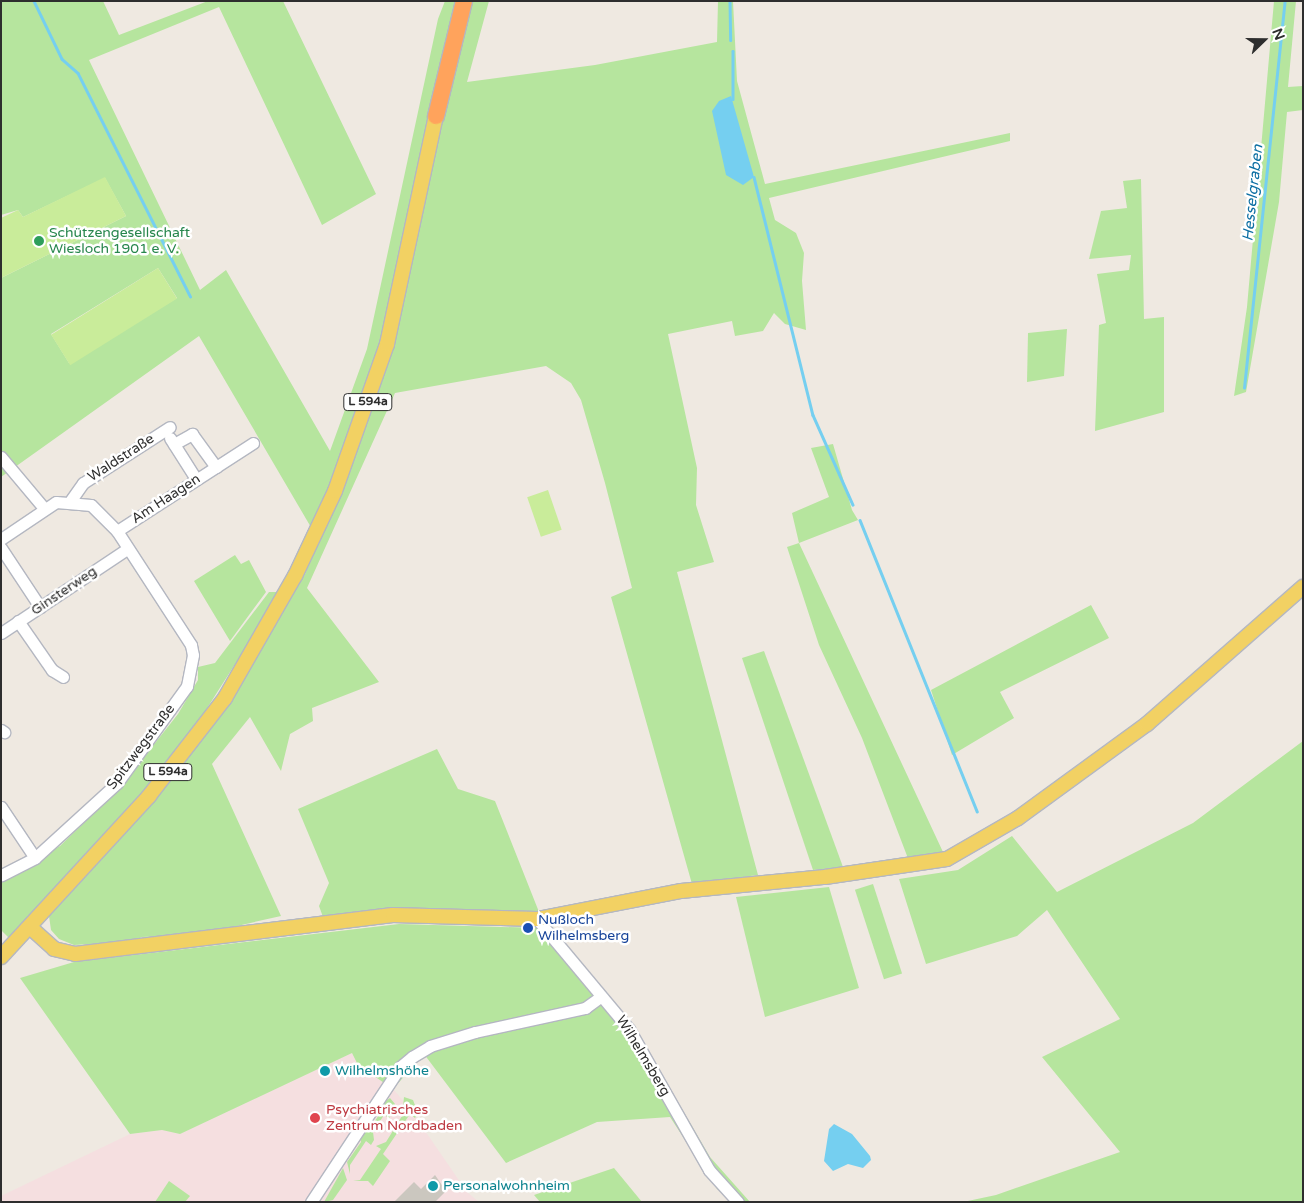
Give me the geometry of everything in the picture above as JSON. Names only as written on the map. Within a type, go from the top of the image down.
[{"type":"highway","name":"L 594a","points":[[436,116],[464,1]]},
{"type":"main road","name":"L 594a","points":[[32,928],[108,845],[225,698],[295,576],[335,491],[363,418],[387,344],[436,116]]},
{"type":"main road","points":[[1,957],[32,928],[54,949],[76,954],[392,915],[537,919],[681,892],[825,877],[947,859],[1011,823],[1147,724],[1303,587]]},
{"type":"street","name":"Waldstraße","points":[[71,500],[84,483],[167,428],[174,444]]},
{"type":"street","name":"Am Haagen","points":[[174,444],[192,434],[216,467]]},
{"type":"street","name":"Am Haagen","points":[[117,531],[253,443]]},
{"type":"street","points":[[174,444],[196,480]]},
{"type":"street","points":[[1,457],[43,508]]},
{"type":"street","points":[[1,540],[43,508],[71,500]]},
{"type":"street","name":"Spitzwegstraße","points":[[1,876],[35,858],[116,784],[187,686],[192,673],[191,644],[117,531],[101,511],[71,500]]},
{"type":"street","points":[[1,548],[40,607]]},
{"type":"street","name":"Ginsterweg","points":[[1,633],[127,549]]},
{"type":"street","points":[[18,621],[52,670],[63,677]]},
{"type":"street","points":[[1,807],[35,858]]},
{"type":"street","name":"Wilhelmsberg","points":[[537,919],[600,997],[629,1029],[709,1170],[738,1202]]},
{"type":"street","points":[[314,1197],[404,1063],[430,1046],[585,1008],[600,997]]},
{"type":"shaded area","name":"Psychiatrisches Zentrum Nordbaden","points":[[352,1053],[358,1065],[393,1089],[408,1106],[467,1192],[479,1202],[1,1202],[1,1196],[130,1134],[162,1130],[180,1134]]},
{"type":"green space","points":[[1,1],[103,1],[119,35],[208,1],[283,1],[376,194],[322,225],[219,7],[89,60],[200,290],[226,270],[330,451],[367,349],[438,19],[445,1],[457,1],[445,41],[381,339],[361,403],[312,529],[199,336],[1,477],[1,278],[126,216],[105,178],[23,217],[18,210],[1,215]],"holes":[[[158,268],[177,298],[69,363],[51,334]]]},
{"type":"green space","points":[[470,1],[489,1],[467,82],[595,65],[717,42],[718,1],[733,1],[737,81],[765,184],[1010,133],[1010,141],[769,198],[775,220],[796,233],[804,253],[802,281],[806,330],[785,324],[774,313],[763,331],[735,336],[732,321],[668,334],[697,468],[696,505],[714,562],[677,572],[758,875],[692,884],[611,597],[632,588],[605,483],[581,400],[571,383],[546,366],[395,393],[307,588],[379,682],[312,708],[313,721],[290,734],[281,771],[250,717],[212,764],[281,916],[197,935],[141,937],[138,941],[74,945],[59,939],[51,930],[49,916],[121,838],[238,686],[305,574],[339,496],[401,306]]},
{"type":"green space","points":[[1274,1],[1296,1],[1288,87],[1303,86],[1303,110],[1287,112],[1279,202],[1246,392],[1234,396],[1247,307]]},
{"type":"green space","name":"Schützengesellschaft Wiesloch 1901 e. V.","points":[[105,177],[126,216],[1,278],[1,218],[18,210],[23,217]]},
{"type":"green space","points":[[1141,179],[1144,319],[1164,317],[1164,412],[1095,431],[1099,325],[1106,323],[1097,274],[1129,270],[1131,255],[1089,259],[1101,211],[1127,208],[1123,181]]},
{"type":"green space","points":[[158,268],[177,299],[70,365],[51,335]]},
{"type":"green space","points":[[1067,329],[1064,376],[1027,382],[1028,333]]},
{"type":"green space","points":[[833,444],[852,510],[858,520],[799,543],[792,513],[829,497],[811,448]]},
{"type":"green space","points":[[548,490],[562,530],[541,537],[527,497]]},
{"type":"green space","points":[[799,543],[943,852],[909,861],[862,738],[819,645],[787,547]]},
{"type":"green space","points":[[235,555],[241,564],[249,560],[266,592],[230,641],[194,581]]},
{"type":"green space","points":[[269,592],[281,592],[188,738],[151,787],[11,940],[1,930],[1,879],[60,846],[118,790],[178,714],[198,680],[198,667],[215,663]]},
{"type":"green space","points":[[1091,605],[1109,638],[1000,692],[1014,718],[952,755],[931,690]]},
{"type":"green space","points":[[764,651],[843,867],[813,870],[742,658]]},
{"type":"green space","points":[[1303,741],[1303,1202],[963,1202],[996,1195],[1120,1152],[1042,1057],[1120,1019],[1047,910],[1017,936],[926,964],[899,879],[958,870],[1012,836],[1057,892],[1193,823]]},
{"type":"green space","points":[[437,749],[458,789],[495,801],[539,912],[429,909],[323,917],[319,906],[329,883],[298,809]]},
{"type":"green space","points":[[873,884],[902,973],[884,979],[855,890]]},
{"type":"green space","points":[[829,887],[859,988],[765,1017],[736,897]]},
{"type":"green space","points":[[399,924],[539,928],[550,944],[555,936],[631,1022],[710,1157],[750,1202],[735,1202],[717,1189],[670,1117],[597,1122],[506,1163],[424,1054],[393,1089],[358,1065],[352,1053],[180,1134],[162,1130],[130,1134],[20,978],[74,962]]},
{"type":"green space","points":[[404,1097],[413,1100],[418,1113],[415,1118],[410,1114],[383,1154],[390,1161],[373,1186],[368,1181],[353,1181],[360,1180],[381,1149],[376,1146],[386,1142],[402,1116]]},
{"type":"green space","points":[[390,1098],[395,1104],[394,1111],[389,1118],[384,1115],[373,1132],[374,1140],[371,1145],[366,1141],[350,1165],[350,1174],[347,1162],[361,1142],[359,1135],[363,1130],[367,1132],[379,1115],[376,1108]]},
{"type":"green space","points":[[343,1168],[347,1180],[333,1200],[324,1202]]},
{"type":"green space","points":[[614,1168],[642,1202],[540,1202],[534,1195]]},
{"type":"green space","points":[[169,1181],[190,1196],[185,1202],[155,1202]]},
{"type":"water","points":[[731,96],[754,177],[743,185],[726,175],[712,111],[719,101]]},
{"type":"water","points":[[834,1124],[852,1134],[870,1156],[871,1160],[863,1168],[848,1164],[833,1171],[824,1161],[829,1129]]},
{"type":"building","name":"Personalwohnheim","points":[[435,1175],[446,1191],[435,1202],[394,1202],[414,1182],[421,1189]]},
{"type":"waterway","points":[[34,1],[62,59],[78,73],[190,296]]},
{"type":"waterway","points":[[730,1],[731,40]]},
{"type":"waterway","name":"Hesselgraben","points":[[1244,388],[1285,1]]},
{"type":"waterway","points":[[733,51],[733,99]]},
{"type":"waterway","points":[[754,177],[813,415],[853,505]]},
{"type":"waterway","points":[[860,520],[977,811]]},
{"type":"place","name":"Schützengesellschaft Wiesloch 1901 e. V.","points":[[39,241]]},
{"type":"place","name":"Nußloch Wilhelmsberg","points":[[528,928]]},
{"type":"place","name":"Wilhelmshöhe","points":[[325,1071]]},
{"type":"place","name":"Psychiatrisches Zentrum Nordbaden","points":[[315,1118]]},
{"type":"place","name":"Personalwohnheim","points":[[433,1186]]}]
